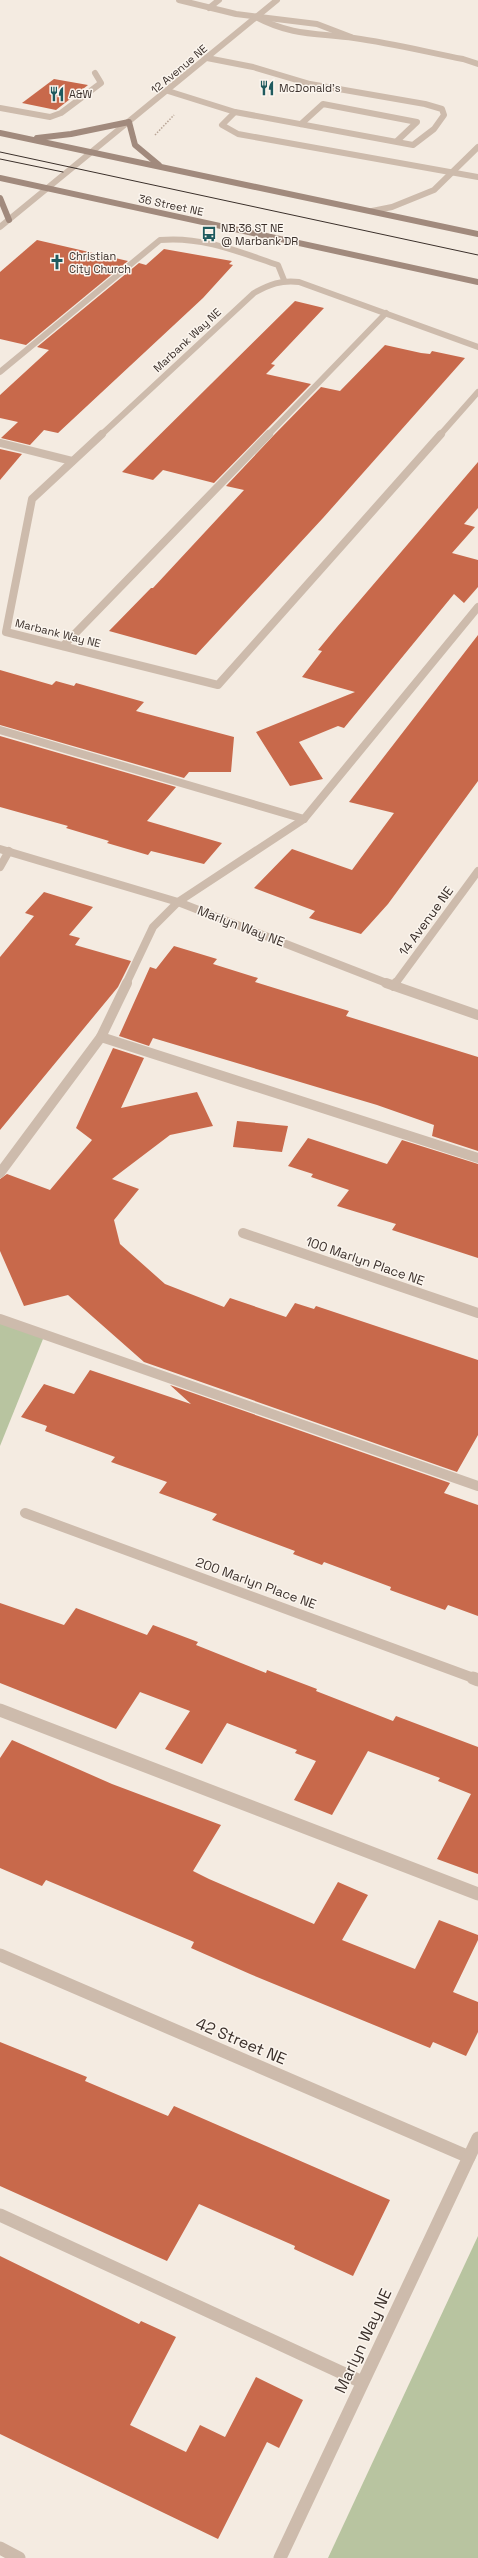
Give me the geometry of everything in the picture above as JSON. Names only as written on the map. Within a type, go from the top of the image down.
[{"type":"main road","points":[[27,139],[71,134],[128,122],[135,145],[160,167]]},
{"type":"main road","points":[[0,133],[478,234]]},
{"type":"main road","name":"36 Street NE","points":[[0,178],[478,282]]},
{"type":"main road","points":[[0,198],[6,208],[8,220]]},
{"type":"street","points":[[179,0],[209,8],[256,17],[288,19],[338,29],[353,38]]},
{"type":"street","points":[[209,8],[219,0]]},
{"type":"street","name":"12 Avenue NE","points":[[0,227],[168,91],[277,0]]},
{"type":"street","points":[[256,17],[277,28],[328,37],[353,38],[478,64]]},
{"type":"street","points":[[168,91],[235,112],[413,145],[434,129],[444,115],[442,109],[425,104],[310,84],[253,67],[207,58]]},
{"type":"street","points":[[0,108],[50,117],[61,113],[101,83],[96,73]]},
{"type":"street","points":[[301,124],[323,104],[417,122],[397,142]]},
{"type":"street","points":[[235,112],[222,125],[238,134],[478,177]]},
{"type":"street","points":[[372,211],[416,199],[434,190],[478,147]]},
{"type":"street","points":[[0,372],[160,240],[176,237],[231,249],[278,265],[284,280],[317,287],[478,347]]},
{"type":"street","name":"Marbank Way NE","points":[[284,280],[269,284],[254,293],[32,499],[6,632],[218,686],[478,392]]},
{"type":"street","points":[[63,646],[386,313]]},
{"type":"street","points":[[0,443],[72,461]]},
{"type":"street","points":[[0,1173],[101,1037],[153,927],[178,902],[304,819],[478,607]]},
{"type":"street","points":[[0,730],[304,819]]},
{"type":"street","points":[[0,867],[4,850]]},
{"type":"street","name":"Marlyn Way NE","points":[[4,850],[178,902],[394,986],[478,1015]]},
{"type":"street","name":"14 Avenue NE","points":[[394,986],[478,871]]},
{"type":"street","points":[[101,1037],[478,1158]]},
{"type":"street","name":"100 Marlyn Place NE","points":[[243,1233],[478,1313]]},
{"type":"street","points":[[0,1319],[478,1486]]},
{"type":"street","name":"200 Marlyn Place NE","points":[[25,1513],[478,1680]]},
{"type":"street","points":[[0,1710],[478,1894]]},
{"type":"street","name":"42 Street NE","points":[[0,1955],[469,2158]]},
{"type":"street","name":"Marlyn Way NE","points":[[280,2558],[478,2138]]},
{"type":"street","points":[[0,2215],[362,2382]]},
{"type":"street","points":[[0,2548],[19,2558]]},
{"type":"green space","points":[[0,1319],[45,1334],[0,1446]]},
{"type":"green space","points":[[478,2236],[478,2558],[328,2558]]},
{"type":"building","points":[[54,79],[88,85],[56,110],[22,103]]},
{"type":"building","points":[[37,240],[128,261],[26,345],[0,339],[0,272]]},
{"type":"building","points":[[164,249],[232,261],[229,264],[233,265],[203,298],[58,433],[44,430],[30,445],[1,438],[18,422],[0,418],[0,395],[49,350],[37,347],[139,263],[146,265]]},
{"type":"building","points":[[295,301],[324,308],[271,364],[275,365],[266,374],[311,384],[214,483],[163,470],[153,480],[122,472]]},
{"type":"building","points":[[385,345],[421,353],[430,354],[432,351],[465,358],[323,518],[196,655],[109,631],[151,588],[153,588],[244,490],[226,486],[274,435],[321,387],[340,391]]},
{"type":"building","points":[[0,449],[22,454],[0,480]]},
{"type":"building","points":[[478,462],[478,508],[464,524],[475,527],[452,553],[478,560],[478,587],[464,603],[454,594],[344,728],[338,726],[299,742],[323,779],[290,786],[256,732],[355,692],[302,677],[322,651],[318,650]]},
{"type":"building","points":[[478,635],[478,781],[388,904],[361,934],[309,918],[315,911],[254,888],[292,849],[352,870],[394,813],[349,802]]},
{"type":"building","points":[[0,670],[52,685],[56,681],[74,686],[76,683],[144,702],[136,711],[234,737],[231,772],[189,772],[184,778],[0,725]]},
{"type":"building","points":[[0,736],[176,787],[147,821],[222,843],[204,864],[151,851],[148,855],[107,843],[109,841],[66,828],[68,826],[0,807]]},
{"type":"building","points":[[44,892],[93,907],[69,935],[80,938],[75,945],[131,961],[118,987],[0,1130],[0,957],[34,916],[25,913]]},
{"type":"building","points":[[174,946],[217,959],[213,964],[258,978],[255,982],[349,1011],[346,1016],[478,1057],[478,1151],[432,1136],[434,1125],[377,1105],[153,1038],[149,1046],[119,1036],[150,967],[156,969]]},
{"type":"building","points":[[113,1048],[144,1058],[121,1108],[197,1092],[213,1126],[170,1135],[112,1179],[139,1189],[114,1220],[120,1244],[165,1284],[224,1307],[230,1298],[286,1317],[295,1303],[314,1309],[316,1306],[478,1360],[478,1435],[457,1472],[144,1362],[68,1295],[24,1306],[0,1251],[0,1179],[7,1174],[50,1190],[92,1140],[76,1128]]},
{"type":"building","points":[[237,1121],[288,1126],[282,1152],[233,1147]]},
{"type":"building","points":[[308,1138],[387,1164],[402,1140],[478,1164],[478,1258],[392,1230],[396,1224],[337,1206],[349,1190],[311,1177],[313,1174],[288,1166]]},
{"type":"building","points":[[90,1370],[191,1404],[170,1385],[450,1483],[444,1493],[478,1505],[478,1616],[448,1605],[445,1610],[390,1590],[391,1587],[324,1562],[322,1565],[293,1554],[295,1551],[212,1520],[217,1514],[159,1493],[167,1482],[111,1462],[115,1457],[45,1431],[47,1426],[21,1417],[44,1384],[74,1394]]},
{"type":"building","points":[[0,1603],[64,1625],[76,1608],[147,1635],[153,1625],[198,1642],[196,1645],[266,1673],[267,1670],[393,1721],[396,1716],[478,1747],[478,1874],[437,1859],[471,1794],[438,1781],[440,1778],[368,1751],[332,1815],[294,1800],[316,1761],[295,1753],[297,1750],[227,1723],[202,1764],[165,1749],[190,1711],[140,1692],[116,1729],[0,1683]]},
{"type":"building","points":[[12,1740],[112,1784],[221,1825],[193,1871],[209,1879],[314,1924],[338,1882],[368,1895],[342,1940],[415,1969],[439,1920],[478,1935],[478,1940],[453,1992],[478,2002],[478,2032],[466,2056],[433,2042],[430,2048],[250,1974],[191,1948],[194,1942],[46,1880],[42,1886],[0,1868],[0,1758]]},
{"type":"building","points":[[0,2042],[87,2077],[85,2081],[168,2116],[174,2106],[390,2200],[353,2276],[294,2249],[295,2246],[199,2204],[167,2261],[0,2186]]},
{"type":"building","points":[[0,2256],[139,2324],[141,2321],[176,2337],[130,2425],[186,2452],[200,2425],[225,2437],[256,2377],[303,2400],[279,2448],[267,2442],[218,2539],[0,2434]]},
{"type":"tram line","points":[[0,152],[478,255]]},
{"type":"tram line","points":[[0,159],[63,172]]},
{"type":"place","name":"McDonald's","points":[[267,88]]},
{"type":"place","name":"A&W","points":[[57,94]]},
{"type":"place","name":"NB 36 ST NE @ Marbank DR","points":[[209,234]]},
{"type":"place","name":"Christian City Church","points":[[57,262]]}]
